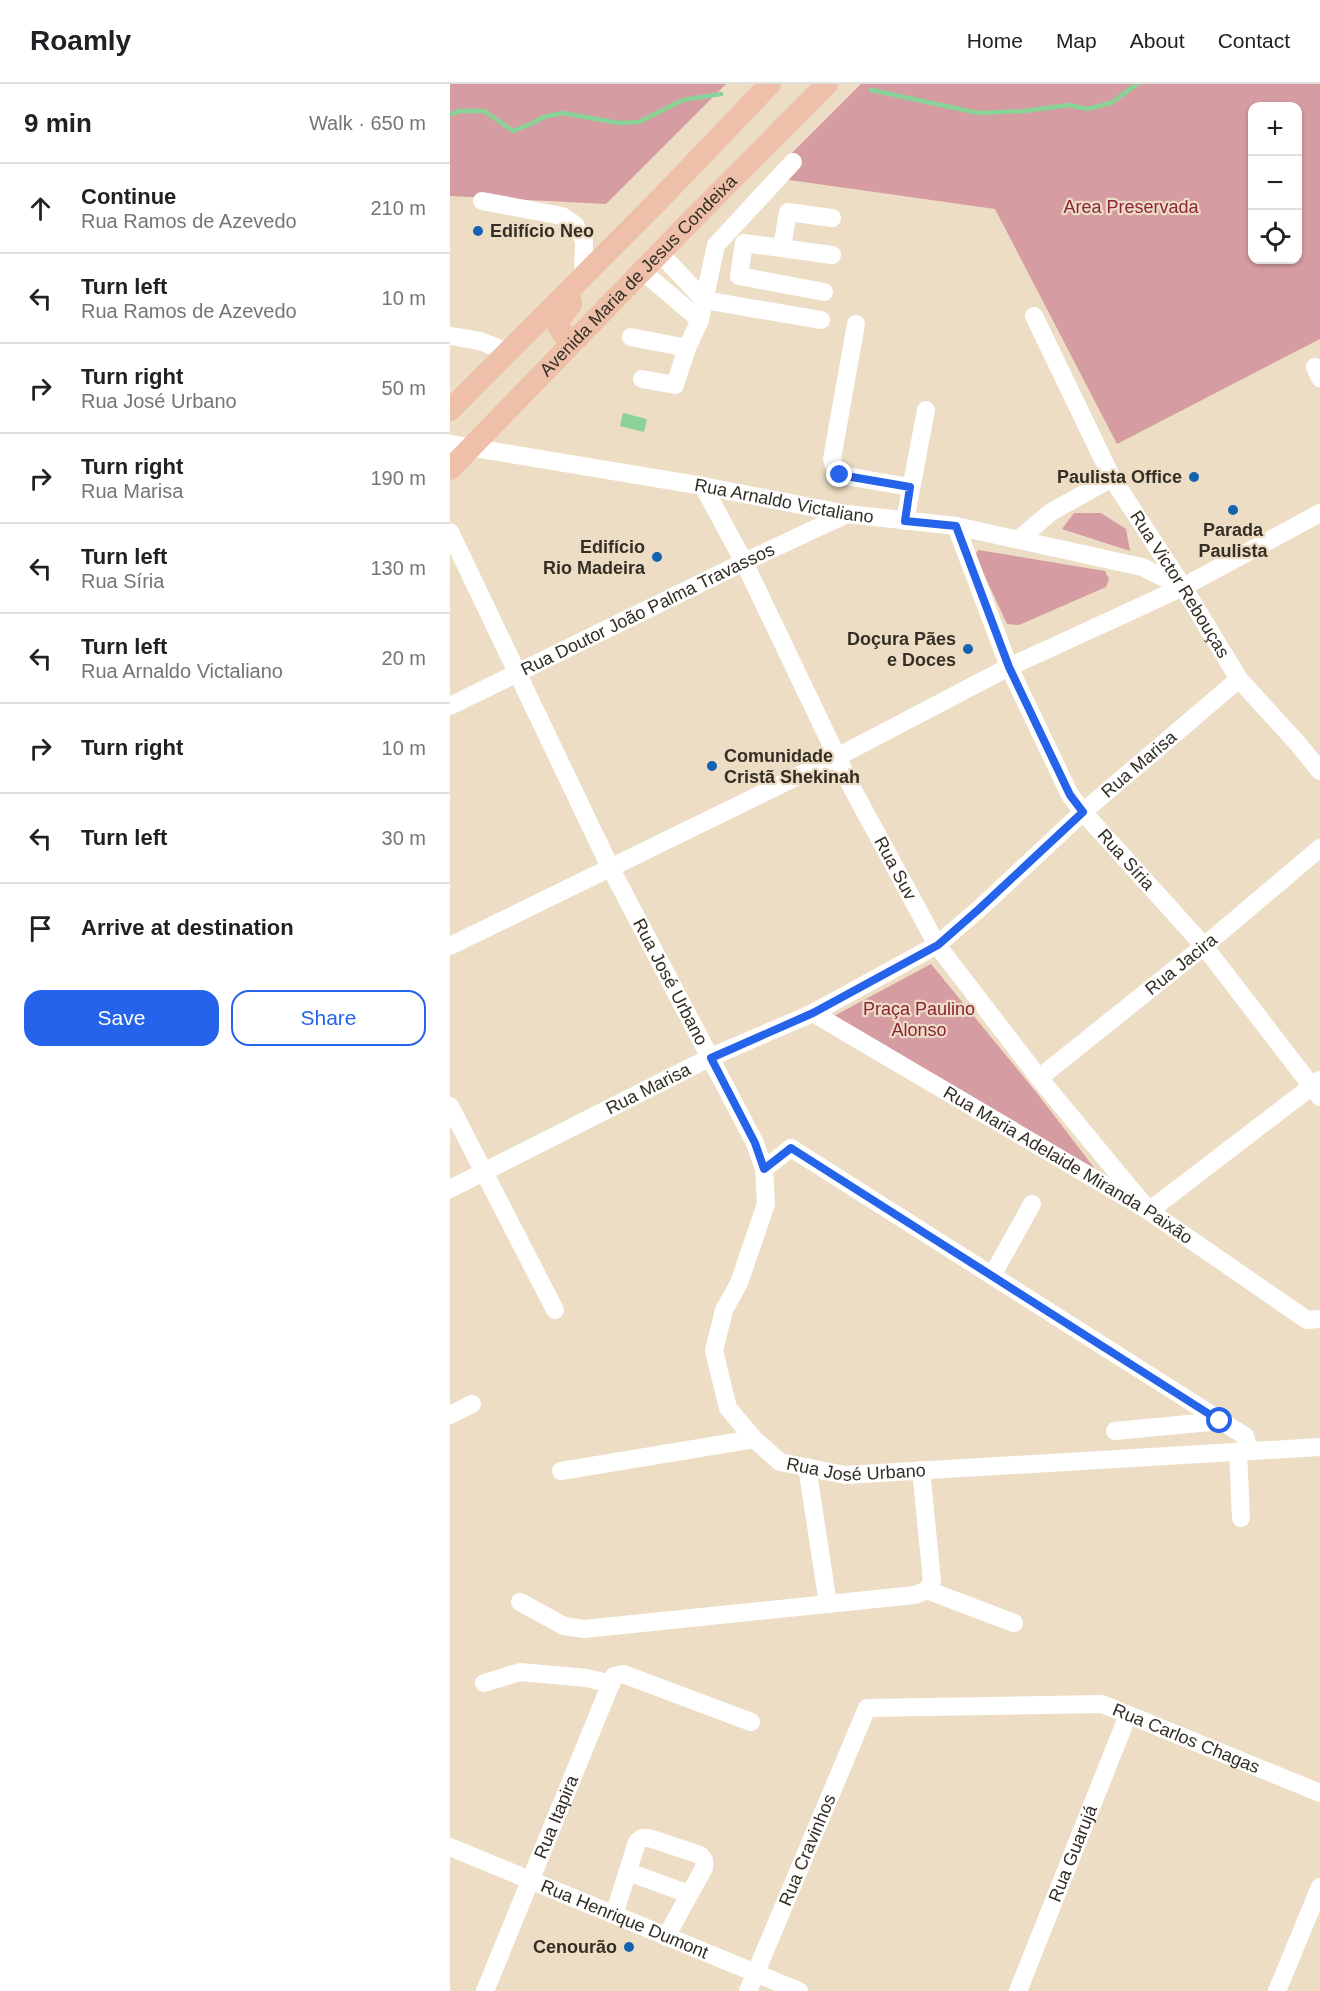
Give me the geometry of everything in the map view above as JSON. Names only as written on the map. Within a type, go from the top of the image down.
[{"type":"main road","name":"Avenida Maria de Jesus Condeixa","points":[[450,469],[827,84]]},
{"type":"main road","name":"Avenida Maria de Jesus Condeixa","points":[[450,410],[659,200],[761,87]]},
{"type":"main road","points":[[659,200],[665,213],[684,228]]},
{"type":"main road","points":[[576,284],[571,304],[559,320],[558,327],[566,338],[578,338]]},
{"type":"street","points":[[642,379],[675,385],[687,348],[700,320],[716,245],[793,162]]},
{"type":"street","points":[[482,201],[562,216],[575,225],[584,240],[576,284]]},
{"type":"street","points":[[782,247],[788,212],[832,218]]},
{"type":"street","points":[[733,305],[744,243],[832,255]]},
{"type":"street","points":[[660,253],[704,300],[821,320]]},
{"type":"street","points":[[642,272],[700,320]]},
{"type":"street","points":[[739,276],[824,292]]},
{"type":"street","name":"Rua Victor Rebouças","points":[[1034,316],[1112,478],[1184,587],[1239,680],[1320,771]]},
{"type":"street","points":[[856,324],[832,459],[833,467],[840,475],[910,487]]},
{"type":"street","points":[[450,336],[480,342],[508,352]]},
{"type":"street","points":[[631,337],[687,348]]},
{"type":"street","points":[[905,521],[926,410]]},
{"type":"street","name":"Rua Arnaldo Victaliano","points":[[450,444],[703,486],[847,514],[956,526],[1142,567],[1184,587]]},
{"type":"street","points":[[1020,539],[1051,512],[1112,478]]},
{"type":"street","name":"Rua Suv","points":[[703,486],[744,562],[837,757],[938,945],[1039,1078],[1149,1211]]},
{"type":"street","points":[[450,946],[837,757],[1009,667],[1184,587],[1320,513]]},
{"type":"street","name":"Rua Doutor João Palma Travassos","points":[[450,706],[847,514]]},
{"type":"street","name":"Rua Síria","points":[[956,526],[1009,667],[1070,795],[1204,946],[1317,1088]]},
{"type":"street","name":"Rua José Urbano","points":[[450,532],[610,867],[755,1143],[764,1169],[766,1204],[739,1282],[724,1310],[714,1351],[728,1408],[754,1439],[780,1462],[845,1475],[1320,1447]]},
{"type":"street","name":"Rua Marisa","points":[[450,1189],[711,1058],[813,1013],[938,945],[1083,812],[1239,680]]},
{"type":"street","name":"Rua Jacira","points":[[1039,1078],[1204,946],[1320,848]]},
{"type":"street","name":"Rua Maria Adelaide Miranda Paixão","points":[[813,1013],[1149,1211],[1316,1316]]},
{"type":"street","points":[[1149,1211],[1317,1088]]},
{"type":"street","points":[[450,1106],[555,1310]]},
{"type":"street","points":[[764,1169],[791,1148],[1245,1437],[1241,1518]]},
{"type":"street","points":[[992,1276],[1032,1204]]},
{"type":"street","points":[[450,1415],[472,1404]]},
{"type":"street","points":[[1115,1431],[1220,1421]]},
{"type":"street","points":[[561,1471],[754,1439]]},
{"type":"street","points":[[807,1467],[828,1604]]},
{"type":"street","points":[[520,1602],[564,1626],[584,1629],[915,1595],[927,1590],[932,1581],[921,1470]]},
{"type":"street","points":[[927,1590],[1014,1623]]},
{"type":"street","points":[[484,1683],[520,1672],[612,1680],[623,1674],[752,1722]]},
{"type":"street","name":"Rua Itapira","points":[[485,1991],[612,1680]]},
{"type":"street","name":"Rua Carlos Chagas","points":[[867,1708],[1102,1704],[1320,1793]]},
{"type":"street","name":"Rua Cravinhos","points":[[748,1991],[867,1708]]},
{"type":"street","name":"Rua Guarujá","points":[[1018,1991],[1128,1714]]},
{"type":"street","points":[[614,1916],[637,1842],[642,1838],[649,1838],[700,1855],[704,1860],[704,1868],[666,1937]]},
{"type":"street","name":"Rua Henrique Dumont","points":[[450,1847],[799,1991]]},
{"type":"street","points":[[628,1872],[689,1894]]},
{"type":"street","points":[[1277,1991],[1320,1887]]},
{"type":"green space","points":[[450,84],[726,84],[606,204],[450,196]]},
{"type":"green space","name":"Area Preservada","points":[[861,84],[1320,84],[1320,339],[1117,444],[995,209],[768,177]]},
{"type":"green space","points":[[1074,513],[1101,513],[1126,529],[1130,551],[1062,529]]},
{"type":"green space","points":[[978,550],[1105,571],[1109,579],[1106,587],[1019,625],[1007,624],[975,555]]},
{"type":"green space","name":"Praça Paulino Alonso","points":[[931,964],[1036,1092],[1102,1178],[832,1017]]},
{"type":"shaded area","points":[[623,413],[647,419],[644,432],[620,426]]},
{"type":"waterway","points":[[871,90],[978,113],[1025,111],[1069,105],[1087,109],[1111,103],[1137,84]]},
{"type":"waterway","points":[[450,114],[460,111],[484,111],[513,131],[544,117],[562,113],[619,123],[639,122],[683,100],[721,94]]},
{"type":"place","name":"Edifício Neo","points":[[478,231]]},
{"type":"place","name":"Paulista Office","points":[[1194,477]]},
{"type":"place","name":"Parada Paulista","points":[[1233,510]]},
{"type":"place","name":"Edifício Rio Madeira","points":[[657,557]]},
{"type":"place","name":"Doçura Pães e Doces","points":[[968,649]]},
{"type":"place","name":"Comunidade Cristã Shekinah","points":[[712,766]]},
{"type":"place","name":"Cenourão","points":[[629,1947]]},
{"type":"route","points":[[840,475],[910,487],[905,521],[956,526],[1009,667],[1070,795],[1083,812],[938,945],[813,1013],[711,1058],[755,1143],[764,1169],[791,1148],[1220,1421]]}]
